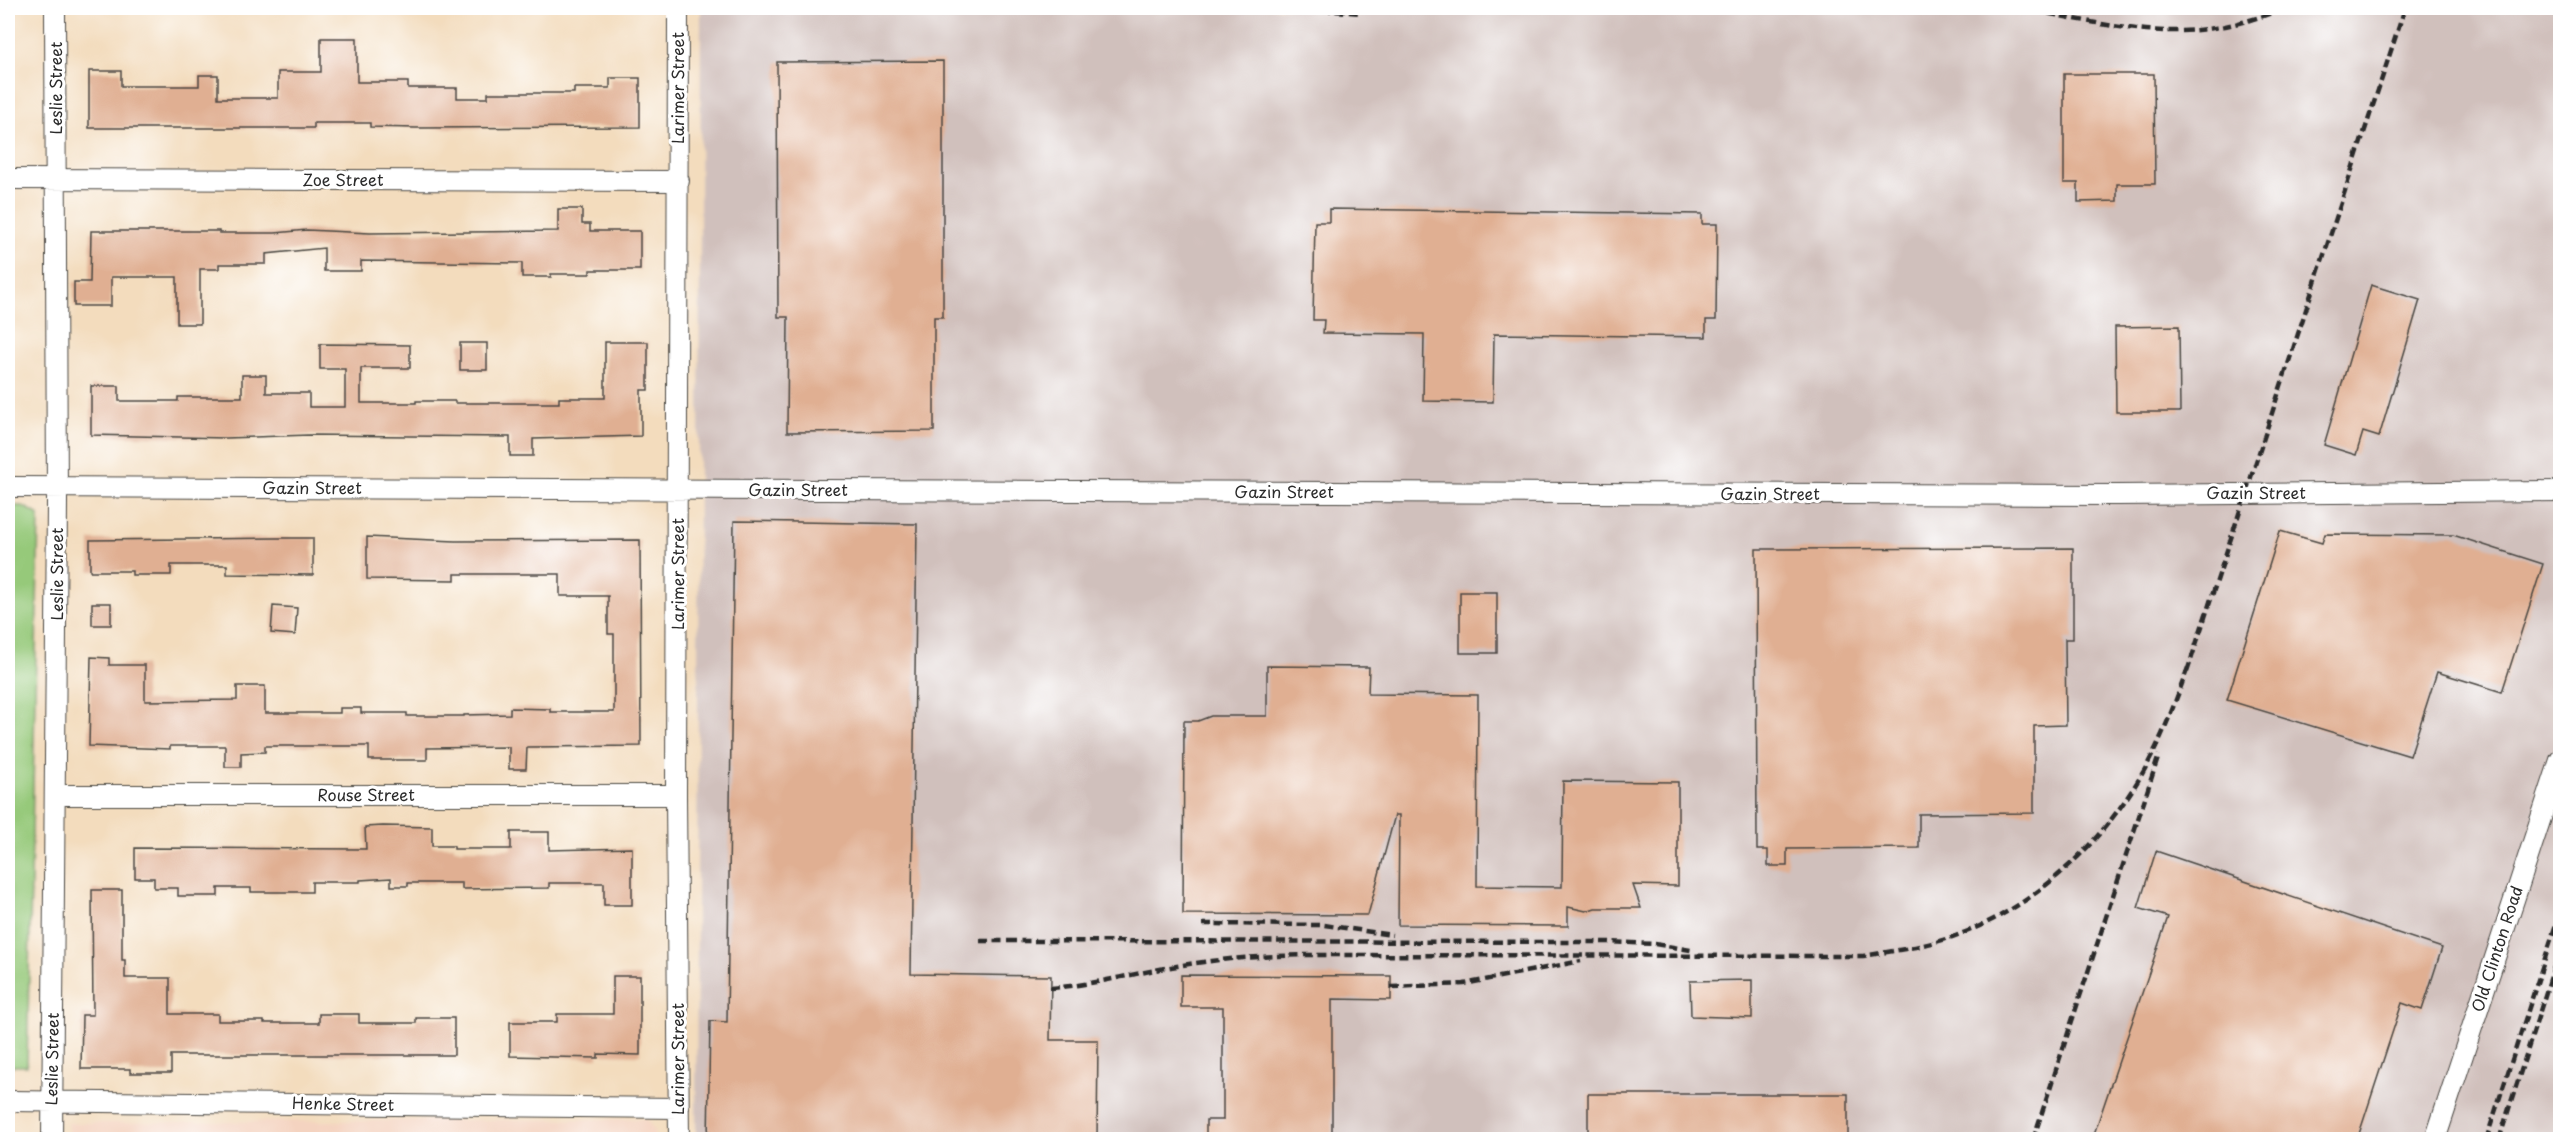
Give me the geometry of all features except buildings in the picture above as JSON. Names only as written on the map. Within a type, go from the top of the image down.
[{"type":"street","name":"Leslie Street","points":[[52,1140],[56,795],[56,8]]},
{"type":"street","name":"Larimer Street","points":[[678,8],[676,795],[679,1140]]},
{"type":"street","name":"Zoe Street","points":[[8,179],[679,182]]},
{"type":"street","name":"Gazin Street","points":[[8,487],[2106,495],[2560,491]]},
{"type":"street","name":"Old Clinton Road","points":[[2435,1140],[2560,760]]},
{"type":"street","name":"Rouse Street","points":[[56,795],[676,795]]},
{"type":"street","name":"Henke Street","points":[[8,1101],[679,1108]]},
{"type":"shaded area","points":[[701,8],[2560,8],[2560,1139],[696,1140]]},
{"type":"shaded area","points":[[646,1119],[655,1131],[655,1139],[69,1139],[68,1123]]},
{"type":"green space","points":[[8,506],[23,506],[39,515],[27,1066],[8,1066]]},
{"type":"railway","points":[[1295,8],[1361,13]]},
{"type":"railway","points":[[2022,8],[2091,22],[2154,31],[2216,28],[2285,8]]},
{"type":"railway","points":[[2187,672],[2405,8]]},
{"type":"railway","points":[[1050,988],[1198,963],[1261,957],[1308,955],[1863,956],[1952,937],[2010,910],[2036,893],[2085,850],[2106,826],[2125,801],[2149,761],[2189,665]]},
{"type":"railway","points":[[2033,1140],[2159,755]]},
{"type":"railway","points":[[2486,1140],[2560,912]]},
{"type":"railway","points":[[1203,924],[1324,925],[1392,935]]},
{"type":"railway","points":[[980,941],[1608,942],[1655,944],[1691,950]]},
{"type":"railway","points":[[2499,1140],[2560,948]]},
{"type":"railway","points":[[1391,987],[1464,984],[1581,961]]}]
